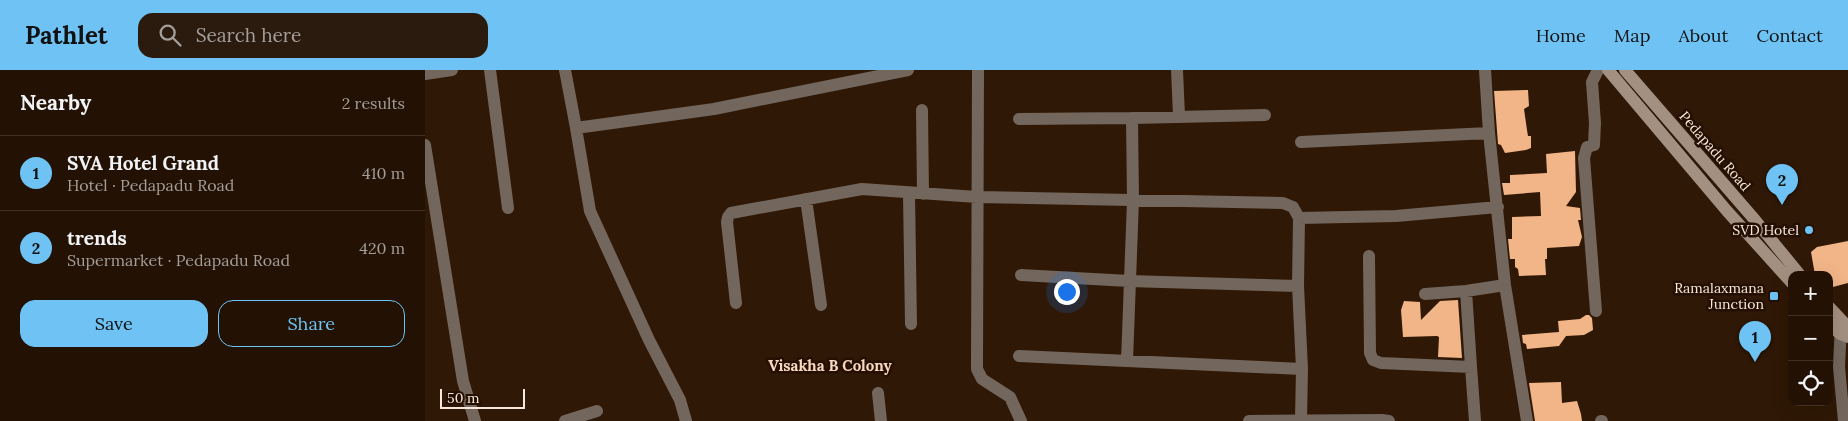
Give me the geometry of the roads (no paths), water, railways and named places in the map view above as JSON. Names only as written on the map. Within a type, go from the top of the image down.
[{"type":"main road","name":"Pedapadu Road","points":[[1608,70],[1727,211],[1788,279]]},
{"type":"main road","name":"Pedapadu Road","points":[[1625,70],[1797,271]]},
{"type":"main road","points":[[1833,314],[1841,329]]},
{"type":"street","points":[[425,74],[452,70]]},
{"type":"street","points":[[490,70],[508,208]]},
{"type":"street","points":[[565,70],[590,211],[649,340],[680,400],[686,421]]},
{"type":"street","points":[[576,128],[714,108],[908,70]]},
{"type":"street","points":[[978,70],[977,369],[982,379],[1010,398],[1021,421]]},
{"type":"street","points":[[1177,70],[1179,116]]},
{"type":"street","points":[[1485,70],[1489,133],[1505,285],[1527,421]]},
{"type":"street","points":[[1597,312],[1584,158],[1587,147],[1594,144],[1595,123],[1592,82],[1598,70]]},
{"type":"street","points":[[922,110],[923,194]]},
{"type":"street","points":[[1019,118],[1265,115]]},
{"type":"street","points":[[1127,361],[1133,200],[1133,118]]},
{"type":"street","points":[[1301,142],[1489,133]]},
{"type":"street","points":[[425,145],[463,381],[475,421]]},
{"type":"street","points":[[736,303],[727,222],[728,217],[736,211],[863,189],[909,194],[977,197],[1283,203],[1293,207],[1299,218],[1298,286],[1302,369],[1301,420]]},
{"type":"street","points":[[909,194],[911,324]]},
{"type":"street","points":[[806,199],[821,305]]},
{"type":"street","points":[[1299,218],[1396,216],[1498,207]]},
{"type":"street","points":[[1369,256],[1369,353],[1373,360],[1381,363],[1471,367]]},
{"type":"street","points":[[1021,275],[1129,281],[1298,286]]},
{"type":"street","points":[[1425,294],[1466,291],[1505,285]]},
{"type":"street","points":[[1466,291],[1475,421]]},
{"type":"street","points":[[1841,329],[1839,367],[1844,421]]},
{"type":"street","points":[[1019,356],[1302,369]]},
{"type":"street","points":[[878,393],[881,421]]},
{"type":"street","points":[[565,421],[597,411]]},
{"type":"street","points":[[1249,421],[1389,421]]},
{"type":"place","name":"trends","points":[[1782,205]]},
{"type":"place","name":"SVD Hotel","points":[[1809,230]]},
{"type":"place","name":"Ramalaxmana Junction","points":[[1774,296]]},
{"type":"place","name":"SVA Hotel Grand","points":[[1755,362]]},
{"type":"district","name":"Visakha B Colony","points":[[830,366]]}]
